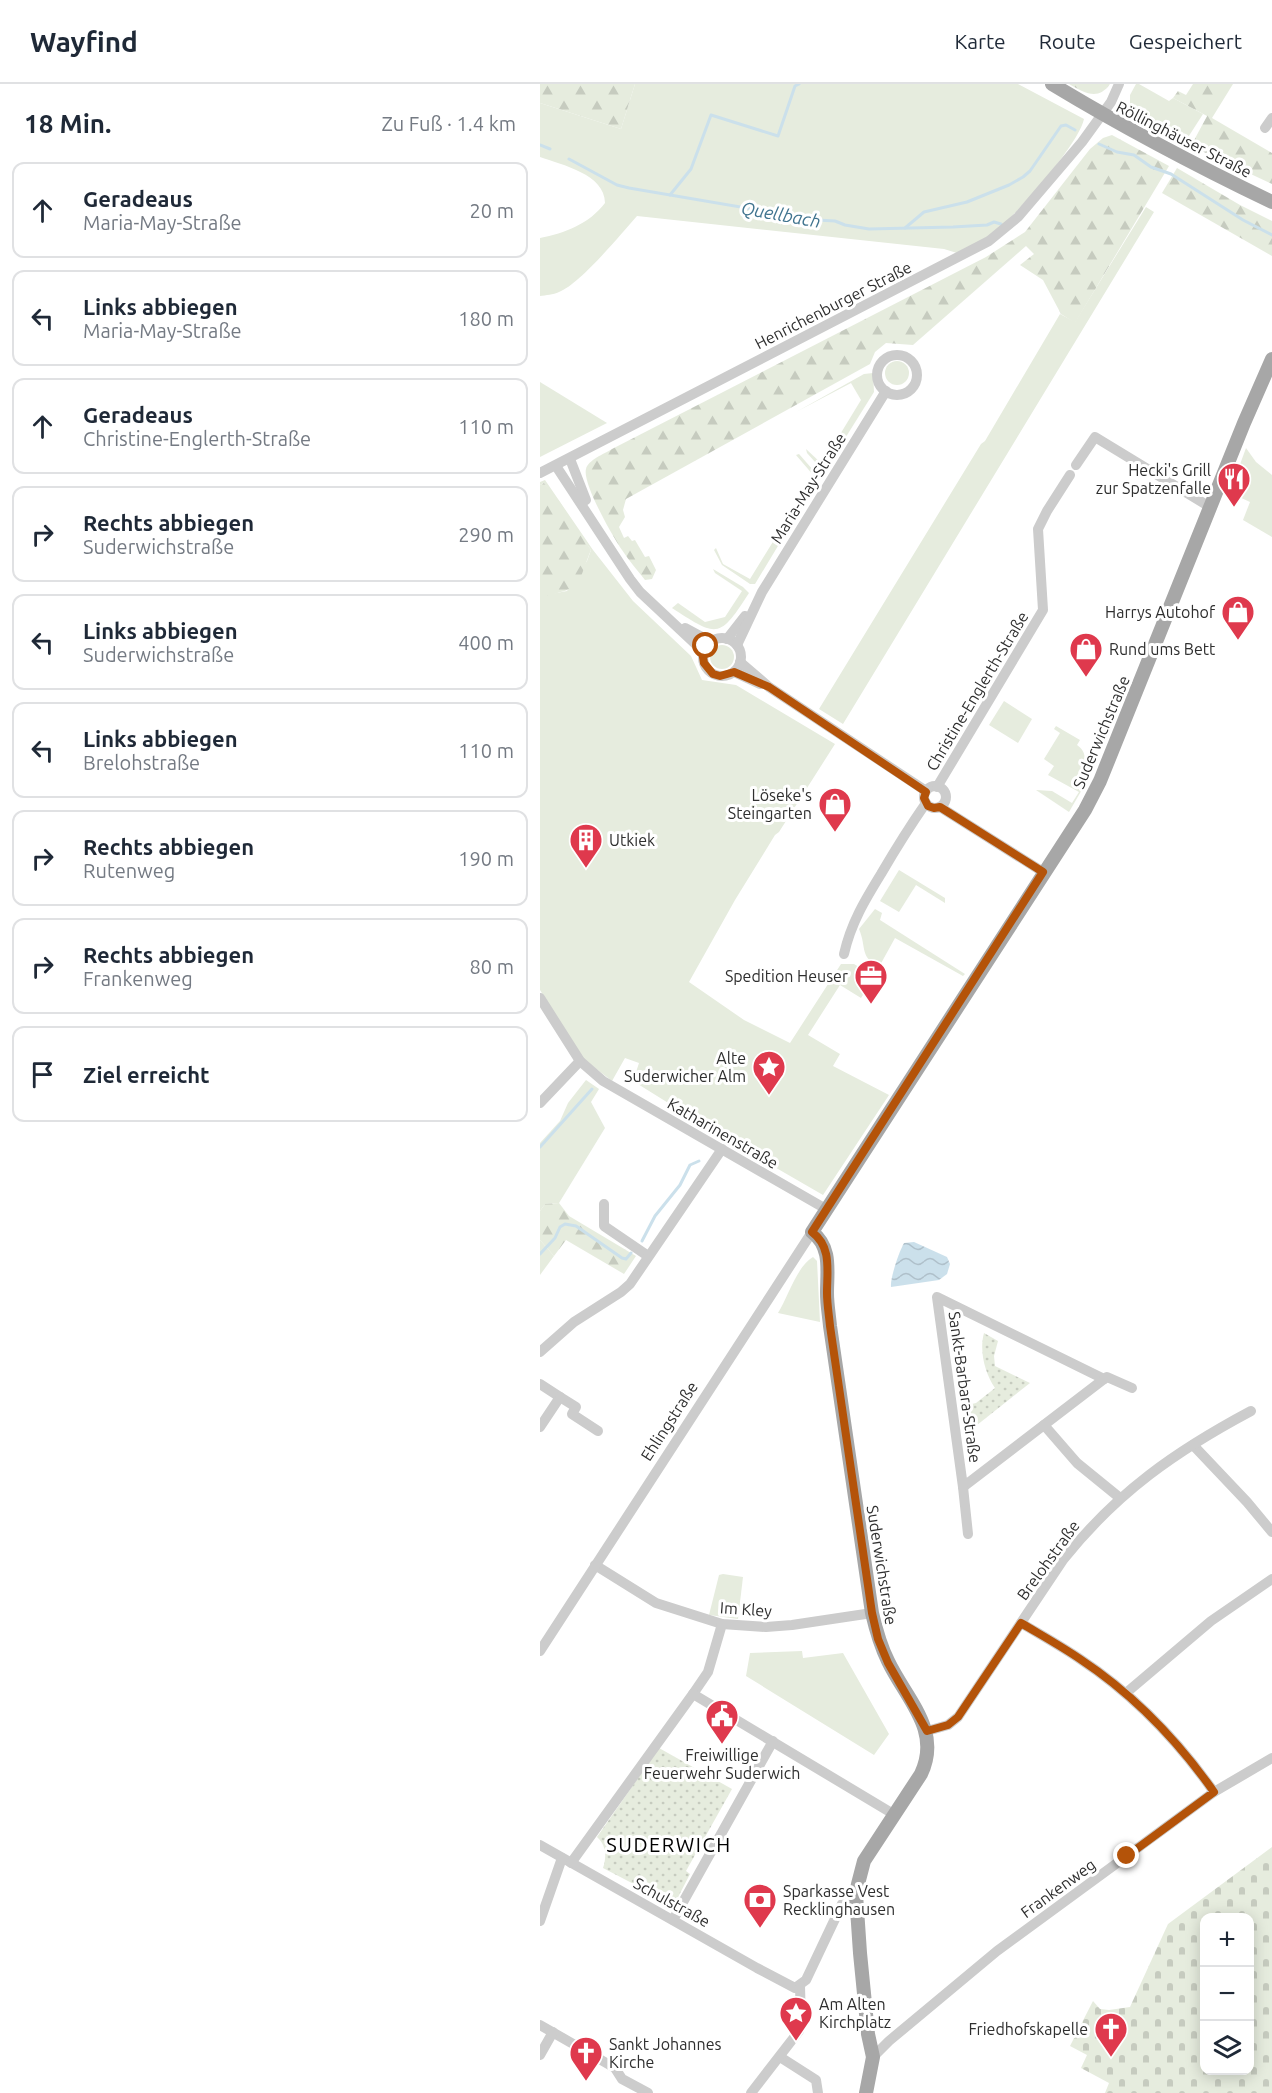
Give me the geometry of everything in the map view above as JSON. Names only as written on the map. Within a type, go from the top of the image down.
[{"type":"main road","name":"Röllinghäuser Straße","points":[[1052,84],[1102,114],[1208,171],[1272,202]]},
{"type":"main road","name":"Suderwichstraße","points":[[826,1209],[1085,810],[1100,781],[1272,359]]},
{"type":"main road","name":"Ehlingstraße","points":[[812,1232],[826,1209]]},
{"type":"main road","name":"Suderwichstraße","points":[[812,1232],[823,1243],[827,1254],[830,1326],[872,1613],[878,1639],[888,1663],[927,1731]]},
{"type":"main road","points":[[866,2093],[873,2057],[868,2034],[856,1894],[864,1861],[926,1766],[929,1744],[927,1731]]},
{"type":"street","name":"Henrichenburger Straße","points":[[540,474],[989,241],[1018,217],[1102,114],[1111,102],[1119,84]]},
{"type":"street","points":[[1265,128],[1272,117]]},
{"type":"street","name":"Maria-May-Straße","points":[[732,642],[886,391]]},
{"type":"street","points":[[1076,465],[1095,437],[1210,507]]},
{"type":"street","points":[[570,459],[603,539]]},
{"type":"street","points":[[556,466],[630,579],[704,652]]},
{"type":"street","name":"Christine-Englerth-Straße","points":[[937,787],[1042,610],[1038,529],[1070,475]]},
{"type":"street","points":[[664,614],[711,642]]},
{"type":"street","points":[[734,672],[741,656],[732,642],[716,639],[711,642],[704,652],[704,663],[713,674],[720,676],[734,672],[769,687]]},
{"type":"street","points":[[740,662],[769,687],[926,792]]},
{"type":"street","points":[[937,787],[946,795],[945,802],[940,807],[934,808],[924,798],[926,792],[937,787]]},
{"type":"street","points":[[844,954],[855,916],[908,829],[927,803]]},
{"type":"street","points":[[940,807],[1043,872]]},
{"type":"street","name":"Katharinenstraße","points":[[540,998],[580,1061],[603,1081],[826,1209]]},
{"type":"street","points":[[540,1103],[580,1061]]},
{"type":"street","points":[[540,1352],[574,1322],[630,1284],[722,1149]]},
{"type":"street","points":[[604,1204],[604,1226],[648,1256]]},
{"type":"street","name":"Ehlingstraße","points":[[540,1651],[812,1232]]},
{"type":"street","name":"Sankt-Barbara-Straße","points":[[968,1534],[937,1297],[1104,1379]]},
{"type":"street","name":"Sankt-Barbara-Straße","points":[[963,1487],[1107,1377],[1132,1388]]},
{"type":"street","points":[[540,1384],[576,1407],[572,1414],[598,1431]]},
{"type":"street","points":[[540,1427],[560,1397]]},
{"type":"street","name":"Brelohstraße","points":[[927,1731],[948,1725],[958,1717],[1063,1560],[1120,1498],[1153,1471],[1251,1411]]},
{"type":"street","points":[[1044,1425],[1077,1463],[1120,1498]]},
{"type":"street","points":[[1193,1445],[1272,1532]]},
{"type":"street","name":"Im Kley","points":[[595,1565],[656,1603],[722,1624],[766,1627],[872,1613]]},
{"type":"street","points":[[1126,1693],[1211,1622],[1272,1579]]},
{"type":"street","points":[[1021,1623],[1081,1660],[1126,1693],[1192,1761],[1214,1792]]},
{"type":"street","points":[[540,1921],[567,1861],[708,1672],[722,1624]]},
{"type":"street","points":[[693,1694],[895,1815]]},
{"type":"street","points":[[673,1920],[773,1741]]},
{"type":"street","name":"Frankenweg","points":[[873,2057],[987,1959],[1214,1792],[1272,1758]]},
{"type":"street","name":"Schulstraße","points":[[540,1845],[794,1986]]},
{"type":"street","points":[[751,2093],[799,2031],[801,2022],[794,1986],[806,1980],[842,1905],[856,1894]]},
{"type":"street","points":[[540,2025],[615,2068],[622,2079],[648,2093]]},
{"type":"street","points":[[540,2055],[553,2032]]},
{"type":"street","points":[[780,2057],[816,2079],[818,2093]]},
{"type":"green space","points":[[540,84],[635,84],[621,129],[540,103]]},
{"type":"green space","points":[[635,84],[1018,84],[1084,119],[1080,130],[1059,162],[1016,212],[989,236],[957,253],[944,249],[637,216],[578,279],[559,292],[540,296],[540,238],[576,227],[592,217],[605,203],[603,193],[590,178],[570,167],[540,157],[540,103],[621,129]]},
{"type":"green space","points":[[1069,84],[1110,84],[1101,92],[1091,94]]},
{"type":"green space","points":[[1136,84],[1169,101],[1173,98],[1203,114],[1185,142],[1130,112],[1130,95]]},
{"type":"green space","points":[[1193,84],[1233,84],[1212,118],[1272,153],[1272,184],[1191,146],[1207,116],[1173,98],[1178,91],[1186,95]]},
{"type":"green space","points":[[1112,135],[1169,166],[1075,323],[1061,314],[1043,280],[1020,265],[1034,254],[1026,246],[913,345],[886,343],[875,352],[870,364],[626,499],[623,510],[625,517],[619,527],[624,538],[628,536],[632,541],[635,540],[645,557],[649,556],[656,570],[652,579],[645,580],[622,550],[599,510],[586,476],[586,469],[590,463],[612,449],[986,257],[1025,232],[1090,149],[1103,138]]},
{"type":"green space","points":[[1177,168],[1272,221],[1272,256],[1162,193]]},
{"type":"green space","points":[[1146,207],[1154,212],[843,724],[819,709],[981,444],[985,441],[1060,314],[1075,322]]},
{"type":"green space","points":[[897,361],[902,362],[908,368],[908,378],[902,384],[897,385],[892,384],[886,378],[885,373],[886,368],[892,362]]},
{"type":"green space","points":[[873,373],[874,392],[824,472],[806,449],[822,464],[861,400],[851,383],[796,412],[864,374]]},
{"type":"green space","points":[[540,382],[607,423],[540,457]]},
{"type":"green space","points":[[1246,448],[1256,462],[1272,475],[1272,537],[1243,520],[1250,502],[1237,496],[1243,482],[1235,478]]},
{"type":"green space","points":[[799,454],[820,478],[787,531],[783,526],[814,476],[796,455]]},
{"type":"green space","points":[[545,480],[593,550],[633,601],[691,656],[702,680],[736,685],[835,744],[735,900],[689,982],[744,1020],[790,1043],[841,964],[854,964],[872,975],[873,979],[861,998],[840,985],[808,1035],[840,1054],[833,1066],[889,1095],[823,1195],[726,1139],[633,1081],[639,1063],[625,1058],[612,1081],[581,1057],[540,990],[540,596],[567,591],[587,561],[591,550],[544,483],[540,485],[540,482]]},
{"type":"green space","points":[[544,483],[559,501],[591,550],[577,584],[565,591],[542,597],[540,596],[540,485]]},
{"type":"green space","points":[[779,532],[784,536],[755,584],[750,584],[722,565],[714,550],[716,548],[723,564],[750,579]]},
{"type":"green space","points":[[713,569],[749,593],[731,619],[716,629],[699,624],[672,608],[678,603],[705,622],[725,617],[742,591],[715,573]]},
{"type":"green space","points":[[722,645],[731,648],[734,657],[731,666],[722,669],[713,666],[710,657],[713,648]]},
{"type":"green space","points":[[1004,701],[1032,719],[1018,743],[989,725]]},
{"type":"green space","points":[[1056,726],[1080,740],[1077,745],[1085,757],[1081,770],[1086,775],[1087,781],[1069,812],[1036,790],[1052,791],[1072,803],[1079,792],[1048,775],[1054,766],[1044,759],[1060,733],[1054,729]]},
{"type":"green space","points":[[899,870],[945,898],[945,903],[916,885],[899,912],[880,901]]},
{"type":"green space","points":[[875,909],[882,913],[880,920],[965,974],[963,976],[895,938],[879,967],[873,963],[864,951],[859,929]]},
{"type":"green space","points":[[586,1080],[599,1089],[591,1102],[605,1128],[559,1203],[545,1204],[540,1211],[540,1143],[560,1121],[568,1103]]},
{"type":"green space","points":[[559,1203],[569,1216],[636,1256],[624,1274],[566,1240],[554,1256],[540,1240],[540,1211],[545,1204]]},
{"type":"green space","points":[[540,1240],[554,1256],[540,1275]]},
{"type":"green space","points":[[813,1257],[817,1261],[820,1322],[778,1313],[802,1267]]},
{"type":"green space","points":[[984,1333],[998,1341],[994,1356],[995,1366],[1030,1383],[967,1433],[963,1406],[976,1403],[995,1388],[984,1362],[982,1347]]},
{"type":"green space","points":[[719,1575],[743,1577],[738,1619],[709,1615]]},
{"type":"green space","points":[[802,1651],[803,1658],[843,1653],[889,1734],[874,1755],[746,1676],[750,1653]]},
{"type":"green space","points":[[659,1748],[732,1789],[686,1871],[690,1874],[674,1905],[603,1868],[605,1851],[597,1837]]},
{"type":"green space","points":[[1272,1847],[1272,2093],[1105,2093],[1109,2083],[1081,2068],[1087,2055],[1070,2046],[1093,2001],[1100,2009],[1130,2007],[1168,1924]]},
{"type":"water","points":[[914,1242],[947,1257],[950,1264],[947,1274],[939,1280],[891,1287],[895,1265],[904,1243]]},
{"type":"waterway","points":[[670,195],[691,169],[711,115],[778,136],[795,86],[799,84]]},
{"type":"waterway","points":[[905,228],[924,212],[967,202],[1023,177],[1030,171],[1061,126],[1066,125],[1075,130]]},
{"type":"waterway","points":[[1099,144],[1117,152],[1134,155],[1151,167],[1171,174],[1243,220],[1272,235]]},
{"type":"waterway","name":"Quellbach","points":[[540,145],[550,149]]},
{"type":"waterway","name":"Quellbach","points":[[569,159],[617,185],[629,188],[817,220],[835,221],[869,229],[953,227],[987,225],[994,222],[1001,224]]},
{"type":"waterway","points":[[540,1147],[592,1089]]},
{"type":"waterway","points":[[642,1241],[655,1216],[680,1185],[690,1165],[699,1161]]},
{"type":"waterway","points":[[540,1254],[555,1238],[560,1227],[565,1224],[576,1226],[622,1258],[626,1259],[631,1253]]},
{"type":"place","name":"Hecki's Grill zur Spatzenfalle","points":[[1234,508]]},
{"type":"place","name":"Harrys Autohof","points":[[1238,641]]},
{"type":"place","name":"Rund ums Bett","points":[[1086,678]]},
{"type":"place","name":"Löseke's Steingarten","points":[[835,833]]},
{"type":"place","name":"Utkiek","points":[[586,869]]},
{"type":"place","name":"Spedition Heuser","points":[[871,1005]]},
{"type":"place","name":"Alte Suderwicher Alm","points":[[769,1096]]},
{"type":"place","name":"Freiwillige Feuerwehr Suderwich","points":[[722,1745]]},
{"type":"place","name":"Sparkasse Vest Recklinghausen","points":[[760,1929]]},
{"type":"place","name":"Am Alten Kirchplatz","points":[[796,2042]]},
{"type":"place","name":"Friedhofskapelle","points":[[1111,2058]]},
{"type":"place","name":"Sankt Johannes Kirche","points":[[586,2082]]},
{"type":"district","name":"SUDERWICH","points":[[669,1844]]},
{"type":"route","points":[[706,646],[704,663],[713,674],[720,676],[734,672],[769,687],[926,792],[924,798],[928,806],[940,807],[1043,872],[812,1232],[823,1243],[827,1254],[830,1326],[868,1591],[878,1639],[888,1663],[927,1731],[948,1725],[958,1717],[1021,1623],[1081,1660],[1126,1693],[1160,1725],[1192,1761],[1214,1792],[1127,1856]]}]
